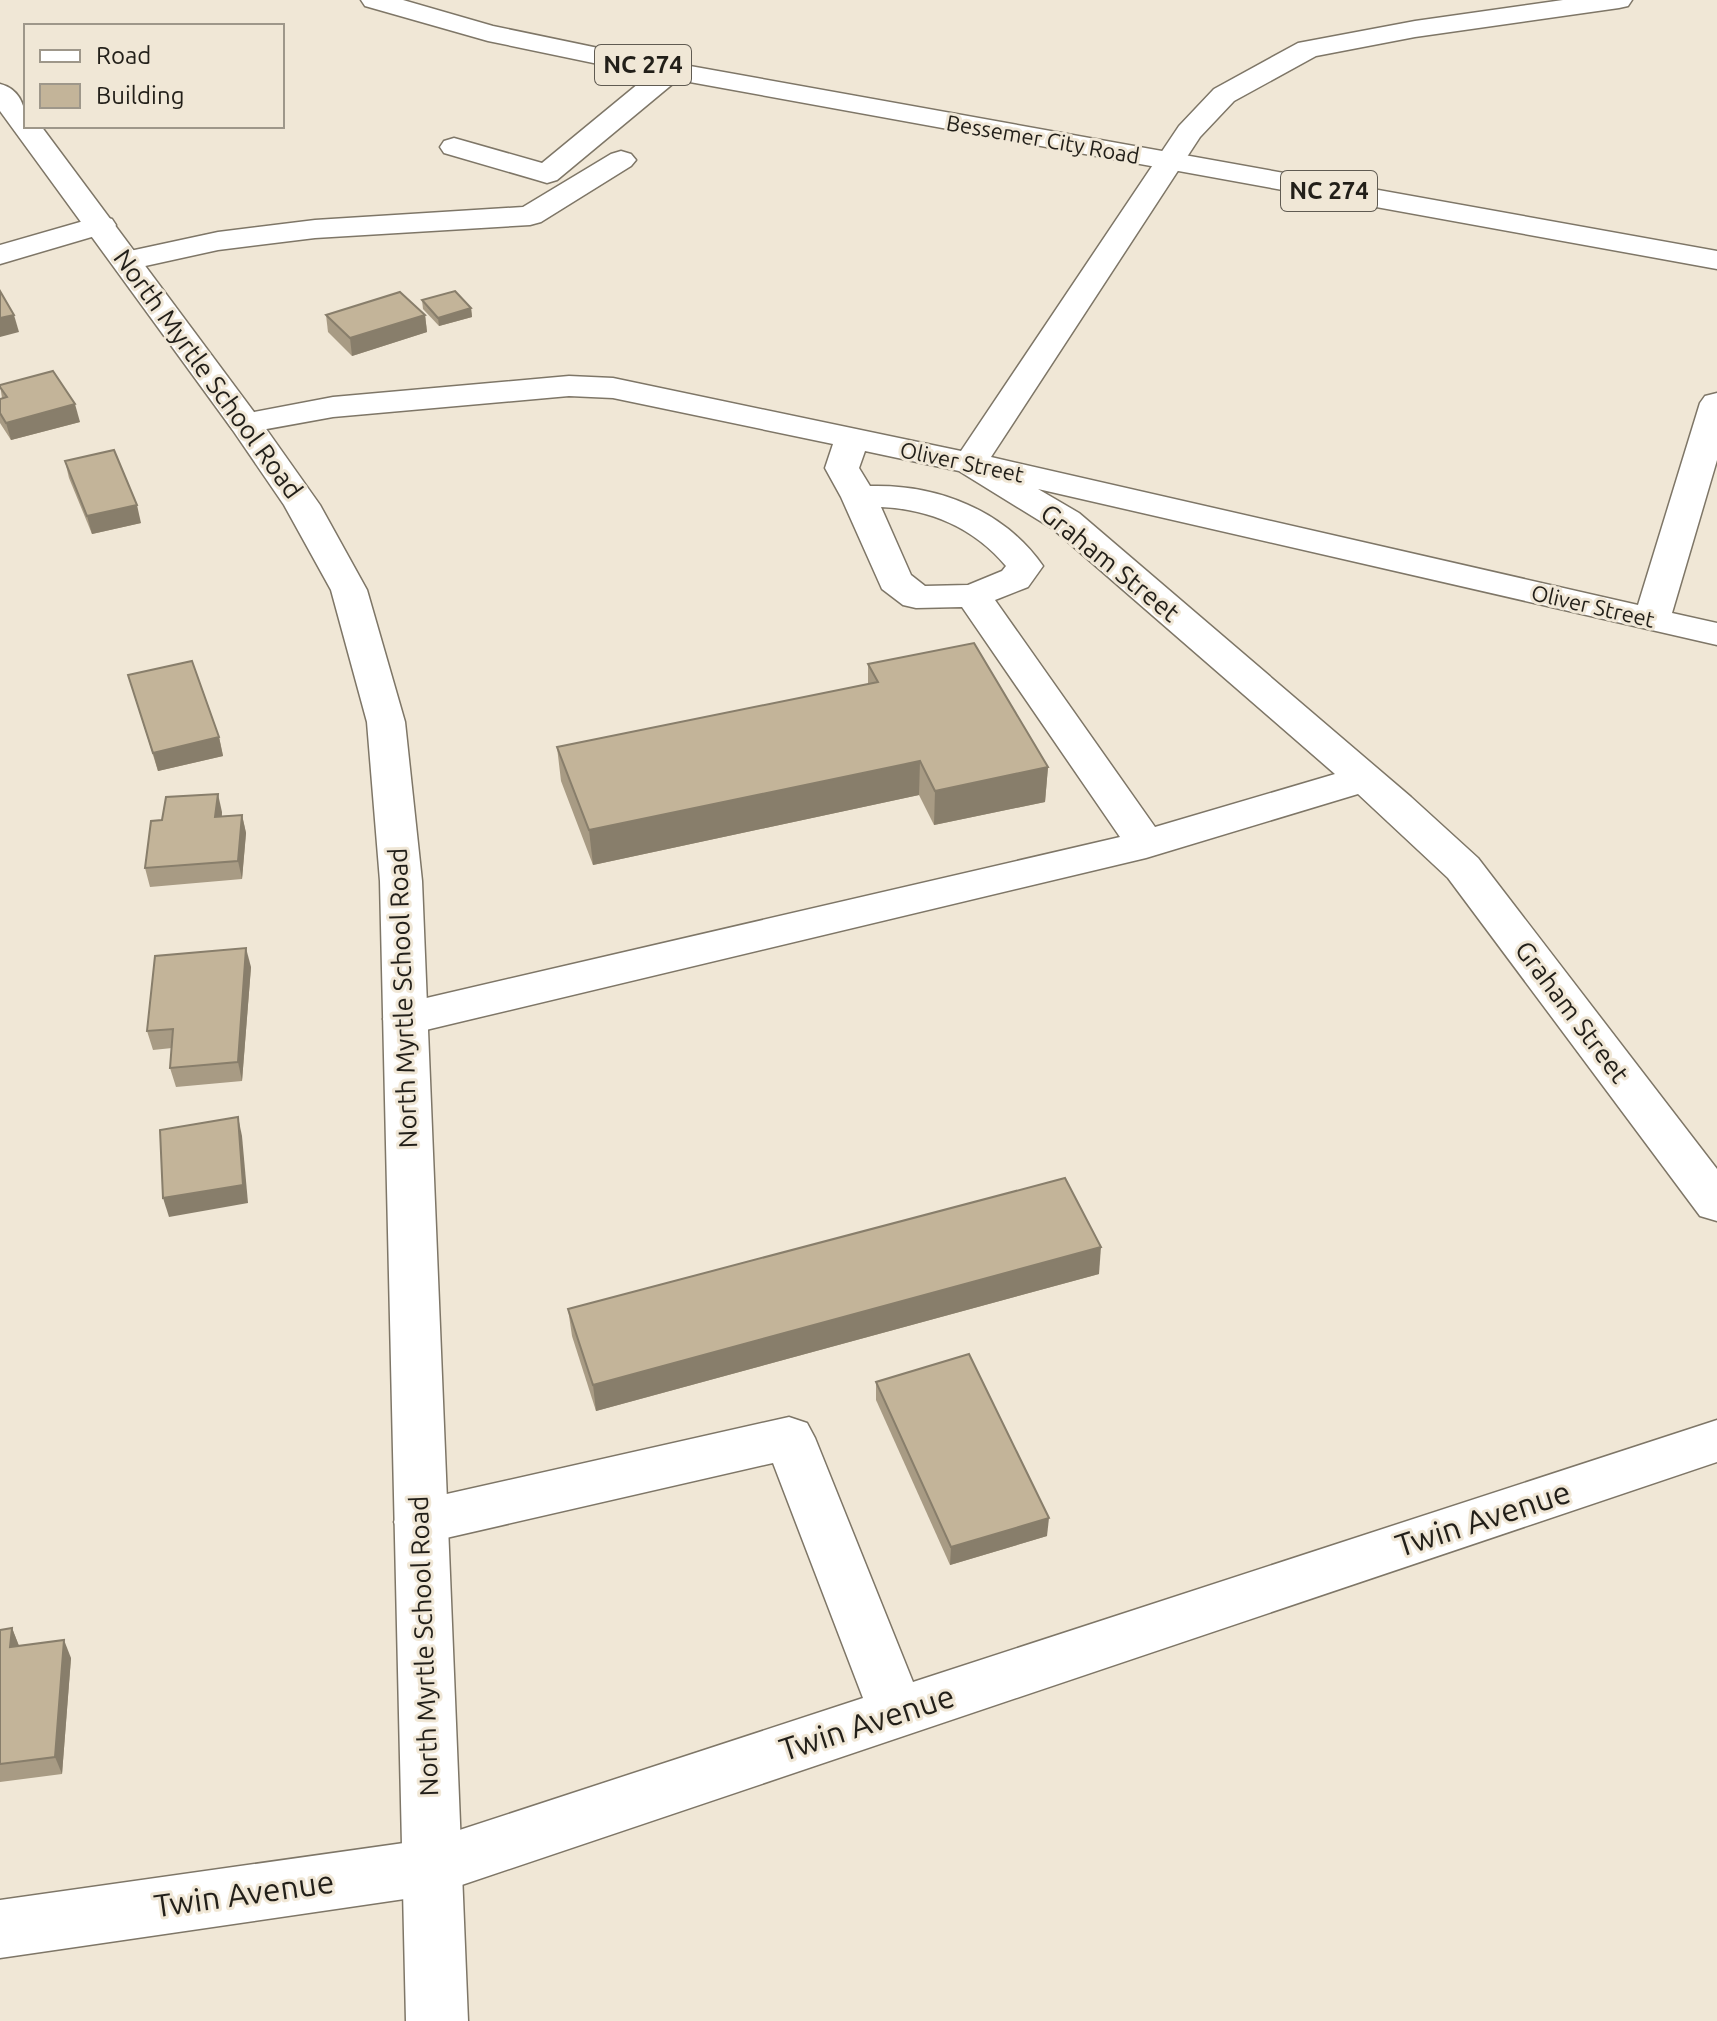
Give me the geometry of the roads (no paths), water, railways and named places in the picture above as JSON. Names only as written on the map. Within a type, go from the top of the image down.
[{"type":"street","name":"Bessemer City Road","points":[[374,0],[488,33],[671,71],[1717,260]]},
{"type":"street","points":[[970,463],[1189,132],[1224,95],[1308,49],[1415,29],[1619,0]]},
{"type":"street","name":"North Myrtle School Road","points":[[0,64],[7,73],[0,91],[24,123]]},
{"type":"street","points":[[454,147],[547,174],[671,71]]},
{"type":"street","name":"North Myrtle School Road","points":[[28,128],[302,505],[349,590],[386,722],[401,881],[437,2021]]},
{"type":"street","points":[[127,261],[218,241],[315,229],[530,216],[621,160]]},
{"type":"street","points":[[0,255],[101,225]]},
{"type":"street","name":"Oliver Street","points":[[245,423],[333,407],[569,386],[613,388],[970,463],[1717,634]]},
{"type":"street","points":[[1652,619],[1717,403]]},
{"type":"street","points":[[852,438],[842,468],[859,497],[895,581],[916,597],[973,596],[1015,579],[1025,566],[1010,546],[984,524],[919,499],[886,495],[859,497]]},
{"type":"street","name":"Graham Street","points":[[970,463],[1066,521],[1365,778],[1463,868],[1717,1203]]},
{"type":"street","points":[[973,596],[1146,844]]},
{"type":"street","points":[[405,1019],[1146,844],[1365,778]]},
{"type":"street","points":[[420,1522],[789,1438],[897,1713]]},
{"type":"street","name":"Twin Avenue","points":[[0,1929],[432,1867],[1717,1441]]}]
